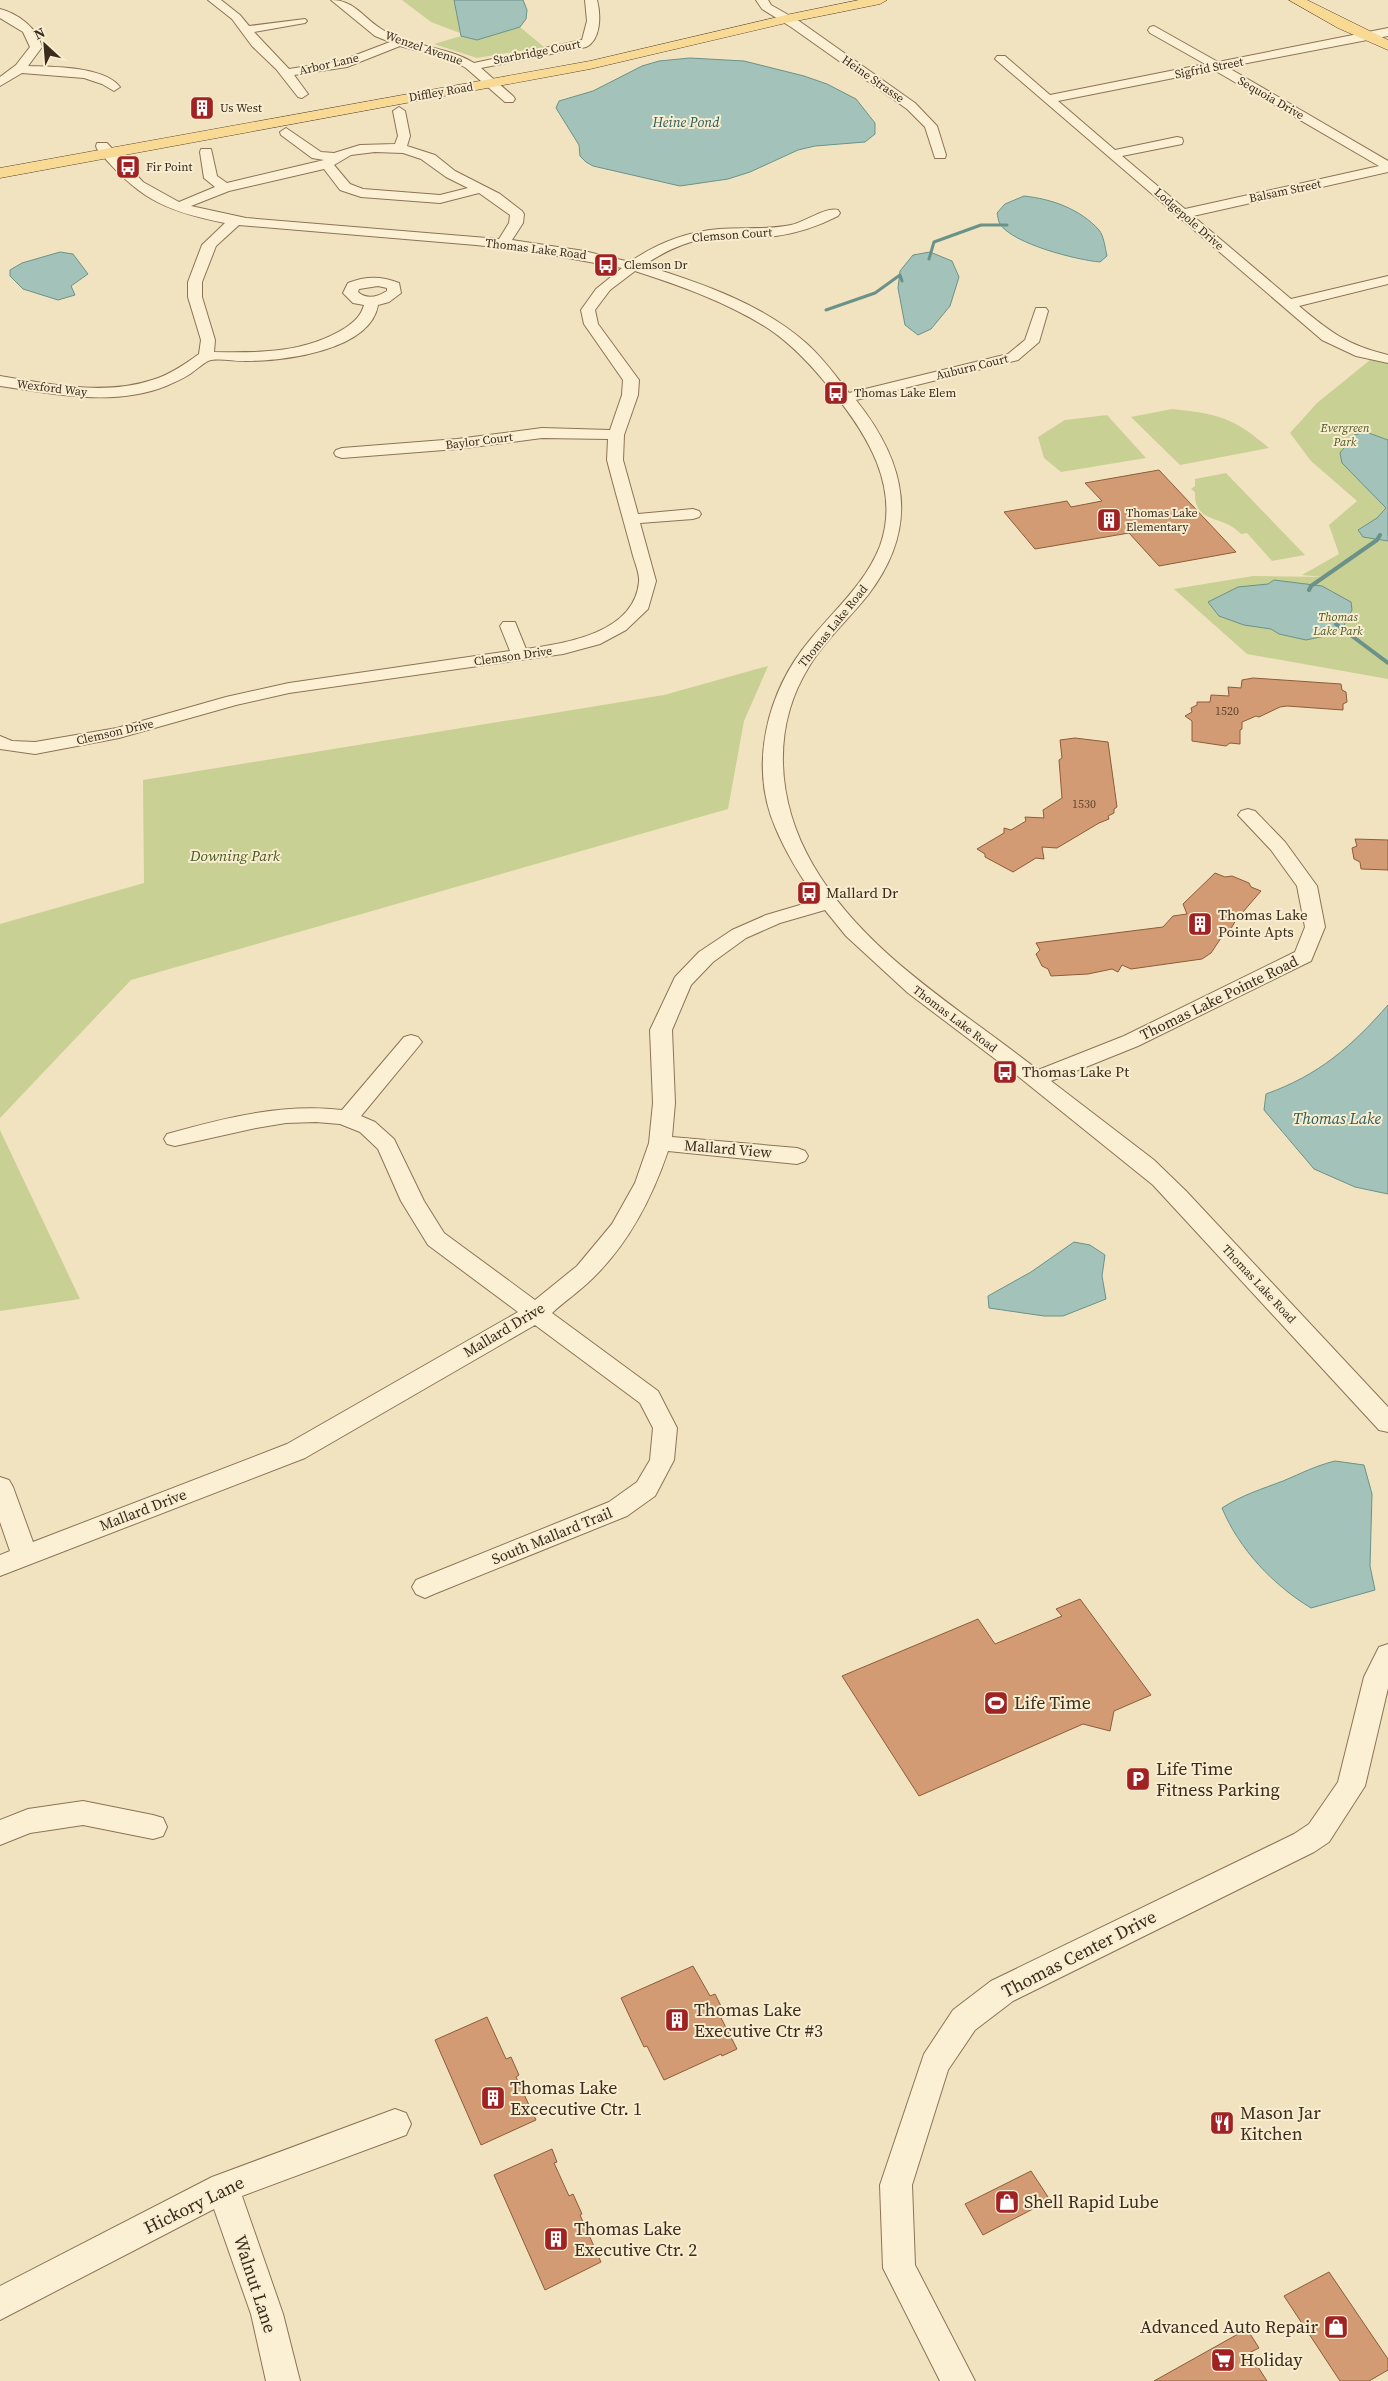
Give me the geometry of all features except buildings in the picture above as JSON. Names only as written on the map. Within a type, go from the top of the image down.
[{"type":"main road","name":"Diffley Road","points":[[0,173],[105,150],[484,76],[650,53],[840,0]]},
{"type":"main road","name":"Diffley Road","points":[[781,16],[880,0]]},
{"type":"main road","points":[[1296,0],[1388,46]]},
{"type":"main road","points":[[1315,0],[1357,23],[1370,36]]},
{"type":"main road","name":"Diffley Road","points":[[0,164],[105,150]]},
{"type":"street","name":"Arbor Lane","points":[[214,0],[236,17],[245,30],[302,94]]},
{"type":"street","name":"Wenzel Avenue","points":[[337,0],[379,33],[400,42],[456,57],[484,76],[509,99]]},
{"type":"street","name":"Starbridge Court","points":[[484,76],[492,61],[580,45],[587,42],[591,35],[594,10],[592,0]]},
{"type":"street","name":"Heine Strasse","points":[[762,0],[766,7],[911,106],[931,126],[940,155]]},
{"type":"street","points":[[0,13],[24,26],[34,36],[36,47],[27,62],[20,69],[11,77],[0,82]]},
{"type":"street","points":[[245,30],[301,21]]},
{"type":"street","name":"Sequoia Drive","points":[[1154,30],[1388,167]]},
{"type":"street","name":"Sigfrid Street","points":[[1048,100],[1388,32]]},
{"type":"street","name":"Arbor Lane","points":[[286,74],[343,64],[400,42]]},
{"type":"street","name":"Lodgepole Drive","points":[[1001,59],[1327,337],[1361,353],[1388,359]]},
{"type":"street","points":[[20,69],[92,76],[109,82],[114,87]]},
{"type":"street","points":[[398,111],[404,136],[400,149]]},
{"type":"street","points":[[286,132],[330,161],[345,187],[361,193],[440,199],[480,189]]},
{"type":"street","points":[[1112,154],[1177,141]]},
{"type":"street","points":[[180,206],[225,188],[330,161],[342,153],[375,148],[400,149],[428,156],[448,173],[504,201],[517,214],[516,223],[504,244]]},
{"type":"street","name":"Thomas Lake Road","points":[[105,150],[136,184],[180,206],[201,213],[253,223],[504,244],[574,253],[634,266],[705,289],[764,318],[806,351],[872,430],[888,462],[895,494],[894,524],[887,550],[857,600],[813,647],[793,677],[777,715],[772,750],[774,787],[784,825],[802,863],[830,902],[868,946],[918,992],[1035,1079],[1151,1170],[1276,1301],[1388,1424]]},
{"type":"street","points":[[206,152],[211,178],[225,188]]},
{"type":"street","name":"Balsam Street","points":[[1182,214],[1388,167]]},
{"type":"street","name":"Clemson Court","points":[[634,266],[658,249],[682,240],[713,234],[760,234],[786,231],[815,223],[832,213]]},
{"type":"street","points":[[236,220],[209,245],[205,260],[195,282],[195,296],[208,340],[206,356],[250,358],[285,355],[318,348],[346,335],[365,320],[371,308],[371,302]]},
{"type":"street","points":[[205,260],[226,248],[253,223]]},
{"type":"street","name":"Clemson Drive","points":[[0,742],[8,746],[44,746],[119,733],[232,701],[289,688],[563,649],[594,640],[620,626],[639,609],[648,581],[615,460],[616,435],[630,395],[631,380],[625,369],[591,324],[588,310],[598,294],[634,266]]},
{"type":"street","points":[[1288,304],[1388,280]]},
{"type":"street","name":"Auburn Court","points":[[846,398],[1013,357],[1032,342],[1041,311]]},
{"type":"street","name":"Wexford Way","points":[[0,381],[70,392],[103,394],[136,390],[167,381],[191,369],[206,356]]},
{"type":"street","name":"Baylor Court","points":[[342,453],[456,444],[542,433],[616,435]]},
{"type":"street","points":[[631,519],[693,514]]},
{"type":"street","points":[[509,626],[520,655]]},
{"type":"street","name":"Thomas Lake Pointe Road","points":[[1035,1079],[1131,1041],[1304,956],[1315,928],[1306,886],[1278,846],[1248,815]]},
{"type":"street","name":"Mallard Drive","points":[[0,1566],[296,1451],[536,1313],[585,1272],[621,1229],[646,1183],[660,1143],[664,1103],[662,1030],[682,982],[706,957],[739,934],[773,919],[830,902]]},
{"type":"street","points":[[347,1118],[411,1042]]},
{"type":"street","name":"South Mallard Trail","points":[[175,1139],[291,1114],[321,1113],[347,1118],[370,1129],[386,1144],[418,1215],[436,1239],[649,1397],[665,1428],[662,1460],[646,1489],[618,1509],[425,1587]]},
{"type":"street","name":"Mallard View","points":[[660,1143],[797,1156]]},
{"type":"street","points":[[0,1487],[25,1556]]},
{"type":"street","name":"Thomas Center Drive","points":[[958,2381],[899,2268],[896,2185],[935,2064],[964,2020],[1002,1991],[1304,1843],[1319,1833],[1351,1786],[1377,1677],[1388,1655]]},
{"type":"street","points":[[0,1833],[28,1821],[84,1814],[153,1827]]},
{"type":"street","name":"Hickory Lane","points":[[0,2304],[223,2188],[395,2124]]},
{"type":"street","name":"Walnut Lane","points":[[223,2188],[267,2314],[283,2381]]},
{"type":"green space","points":[[402,0],[454,0],[460,33],[431,22]]},
{"type":"green space","points":[[520,27],[544,47],[477,58],[434,44],[461,36],[477,40]]},
{"type":"green space","points":[[1375,356],[1388,358],[1388,679],[1247,654],[1174,589],[1253,576],[1323,577],[1302,575],[1339,554],[1329,525],[1357,501],[1311,461],[1290,433],[1317,403]]},
{"type":"green space","points":[[1172,409],[1213,415],[1235,423],[1269,448],[1180,465],[1131,417]]},
{"type":"green space","points":[[1107,415],[1146,458],[1061,472],[1044,458],[1038,437],[1065,420]]},
{"type":"green space","points":[[1226,473],[1305,555],[1272,561],[1247,533],[1241,534],[1234,528],[1204,515],[1199,510],[1195,492],[1191,489],[1195,486],[1195,479]]},
{"type":"green space","name":"Downing Park","points":[[768,666],[744,721],[728,809],[131,980],[0,1118],[0,924],[144,883],[143,780],[664,695]]},
{"type":"green space","points":[[0,1130],[80,1299],[0,1311]]},
{"type":"water","points":[[454,0],[523,0],[527,10],[526,19],[520,27],[477,40],[461,36]]},
{"type":"water","name":"Heine Pond","points":[[690,58],[744,61],[804,76],[827,84],[856,99],[875,123],[875,134],[865,142],[815,146],[798,150],[750,172],[728,179],[680,186],[593,166],[580,156],[579,145],[556,108],[559,101],[593,91],[642,66],[659,61]]},
{"type":"water","points":[[1024,196],[1065,206],[1083,216],[1101,233],[1107,256],[1100,262],[1076,258],[1046,250],[1007,231],[1000,224],[997,213],[1005,204]]},
{"type":"water","points":[[60,252],[73,254],[88,274],[71,286],[75,295],[58,300],[23,289],[10,276],[10,270],[22,263]]},
{"type":"water","points":[[930,252],[952,261],[959,277],[950,306],[931,329],[918,335],[905,325],[898,288],[900,271],[913,255]]},
{"type":"water","points":[[1366,432],[1388,440],[1388,541],[1363,537],[1358,530],[1377,518],[1386,508],[1342,463],[1340,453],[1354,435]]},
{"type":"water","points":[[1274,580],[1322,586],[1351,602],[1352,610],[1343,627],[1334,634],[1306,640],[1279,634],[1271,629],[1244,625],[1219,616],[1208,602],[1238,587],[1268,584]]},
{"type":"water","name":"Thomas Lake","points":[[1388,1005],[1388,1194],[1355,1187],[1314,1169],[1264,1110],[1266,1094],[1318,1069],[1347,1047]]},
{"type":"water","points":[[1074,1242],[1090,1245],[1105,1255],[1102,1276],[1106,1299],[1063,1316],[1044,1316],[989,1308],[988,1296],[1031,1272]]},
{"type":"water","points":[[1335,1461],[1364,1465],[1372,1494],[1370,1566],[1375,1590],[1311,1608],[1283,1588],[1259,1565],[1238,1538],[1222,1508],[1237,1499],[1315,1467]]},
{"type":"waterway","points":[[929,259],[934,242],[981,225],[1007,225]]},
{"type":"waterway","points":[[826,310],[875,293],[900,275],[902,281]]},
{"type":"waterway","points":[[1309,590],[1311,586],[1377,540],[1380,535]]},
{"type":"waterway","points":[[1336,624],[1388,663]]},
{"type":"place","name":"Us West","points":[[202,108]]},
{"type":"place","name":"Fir Point","points":[[128,167]]},
{"type":"place","name":"Clemson Dr","points":[[606,265]]},
{"type":"place","name":"Thomas Lake Elem","points":[[836,393]]},
{"type":"place","name":"Thomas Lake Elementary","points":[[1109,520]]},
{"type":"place","name":"Mallard Dr","points":[[809,893]]},
{"type":"place","name":"Thomas Lake Pointe Apts","points":[[1200,924]]},
{"type":"place","name":"Thomas Lake Pt","points":[[1005,1072]]},
{"type":"place","name":"Life Time","points":[[996,1703]]},
{"type":"place","name":"Life Time Fitness Parking","points":[[1138,1779]]},
{"type":"place","name":"Thomas Lake Executive Ctr #3","points":[[677,2020]]},
{"type":"place","name":"Thomas Lake Excecutive Ctr. 1","points":[[493,2098]]},
{"type":"place","name":"Mason Jar Kitchen","points":[[1222,2123]]},
{"type":"place","name":"Shell Rapid Lube","points":[[1007,2202]]},
{"type":"place","name":"Thomas Lake Executive Ctr. 2","points":[[556,2239]]},
{"type":"place","name":"Advanced Auto Repair","points":[[1336,2327]]},
{"type":"place","name":"Holiday","points":[[1223,2360]]},
{"type":"park label","name":"Evergreen Park","points":[[1345,435]]},
{"type":"park label","name":"Thomas Lake Park","points":[[1338,624]]}]
